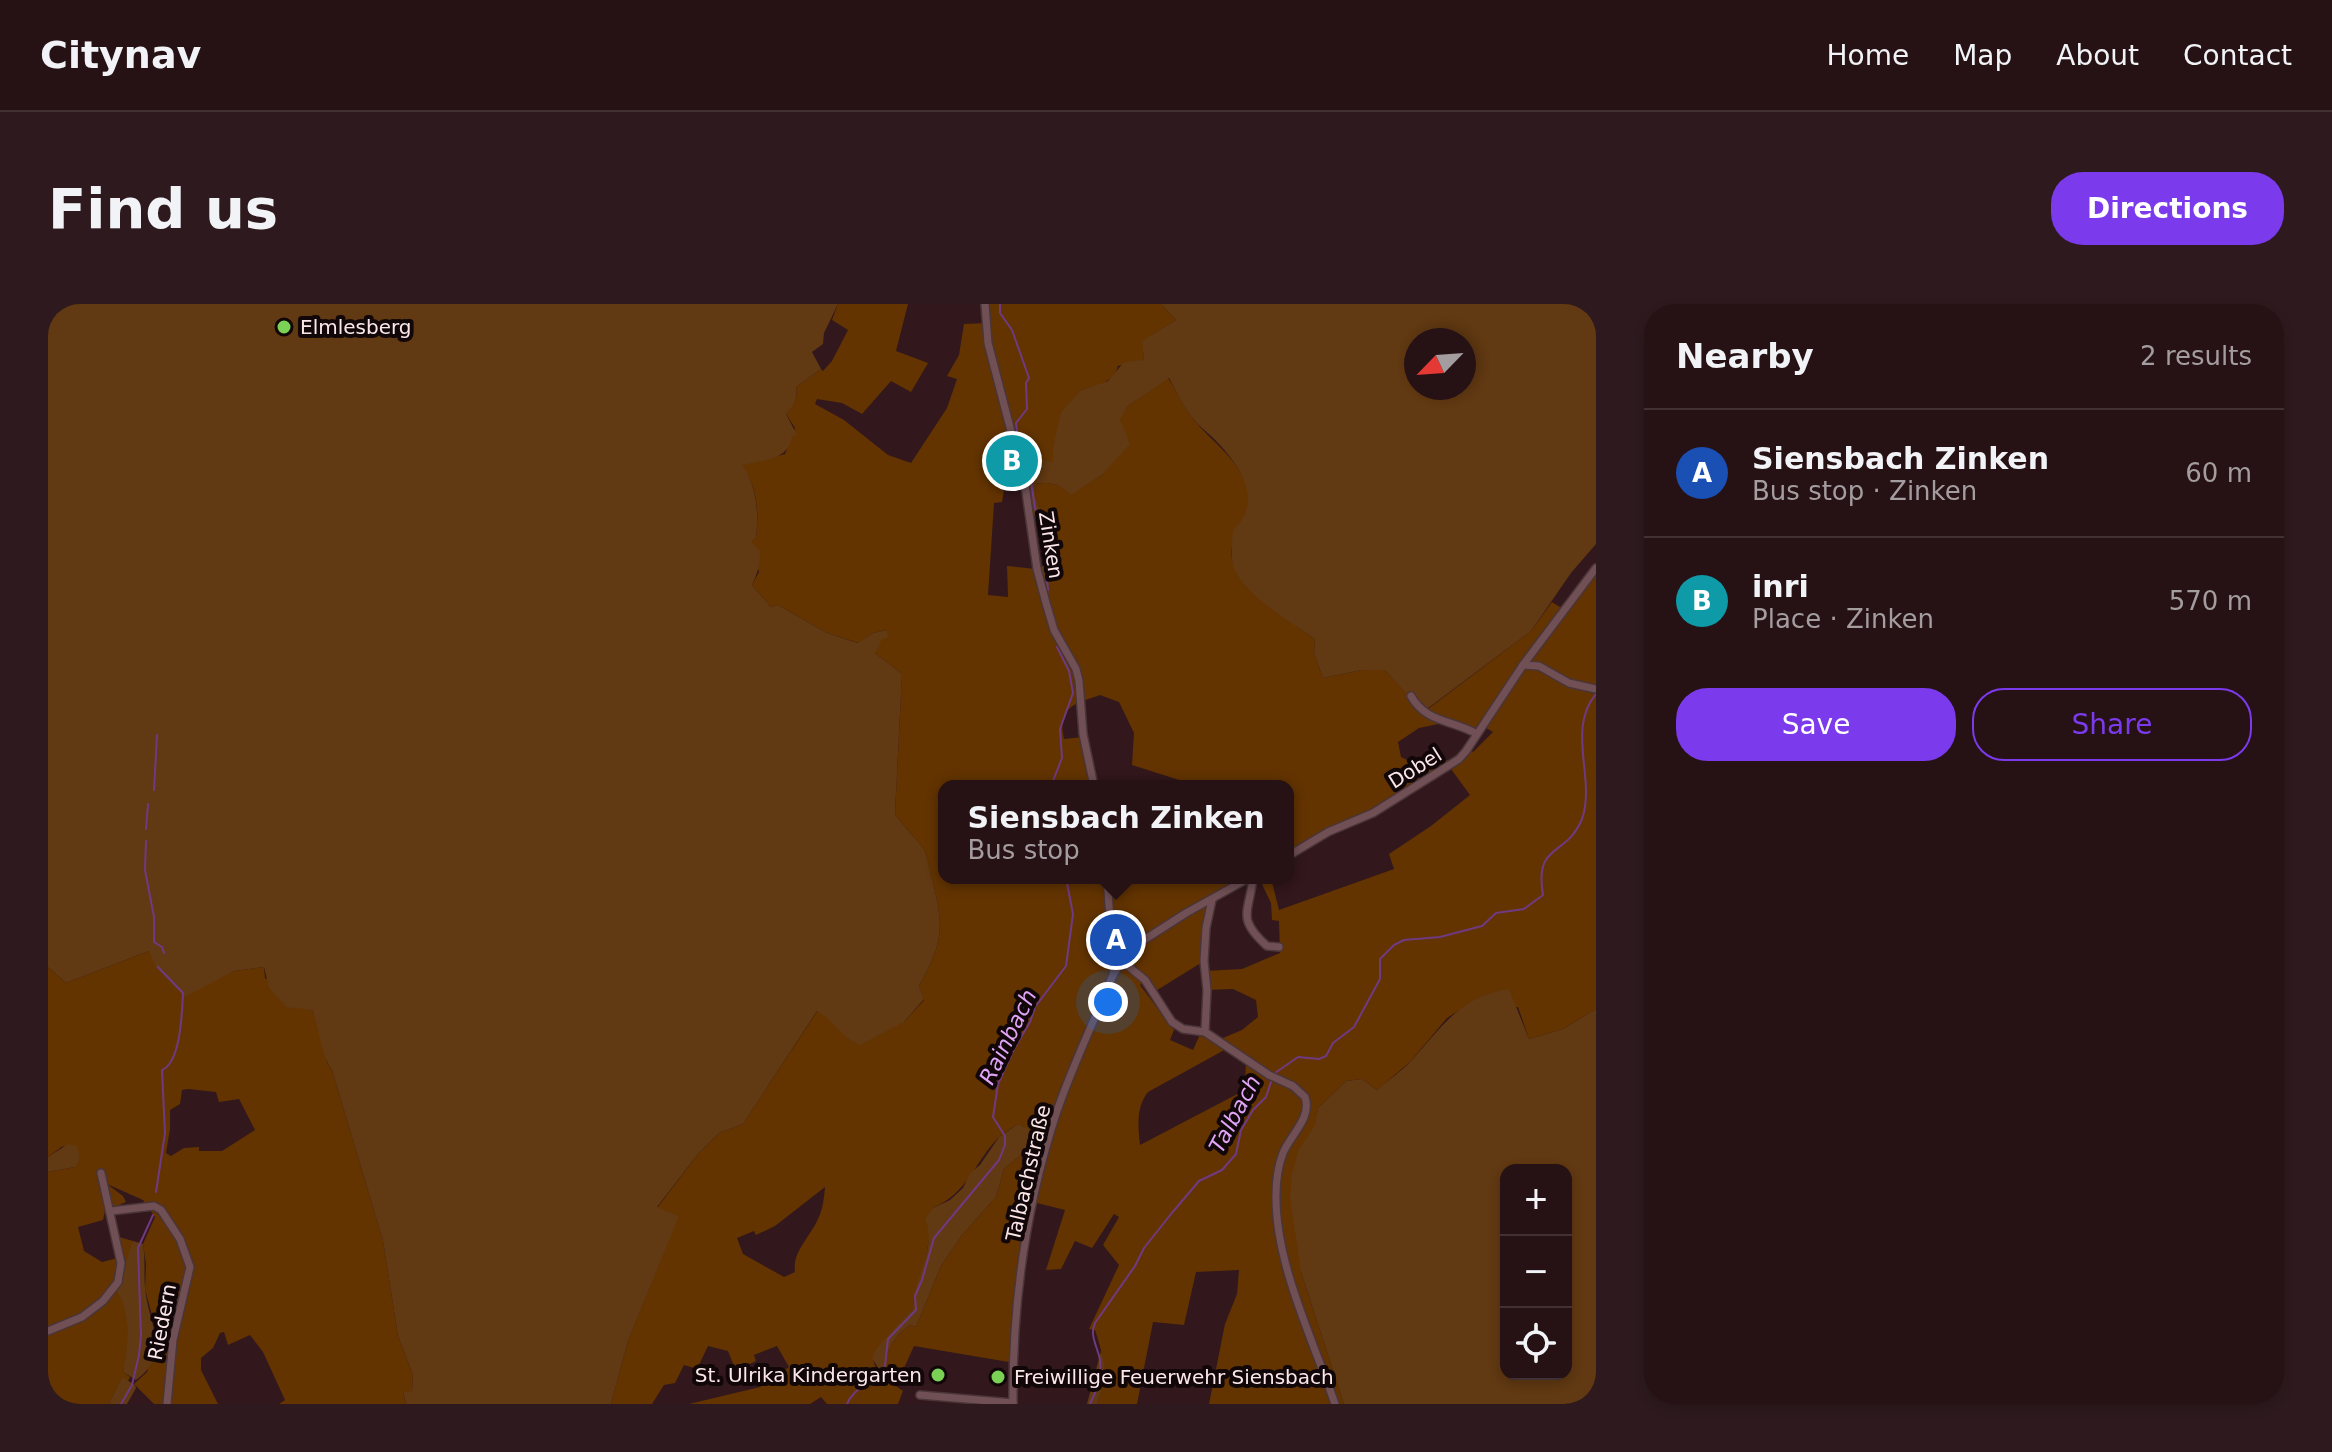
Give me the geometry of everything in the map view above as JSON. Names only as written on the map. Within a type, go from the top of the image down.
[{"type":"street","name":"Zinken","points":[[985,304],[988,343],[1025,485],[1044,598],[1054,630],[1076,669],[1079,681],[1083,734],[1093,780]]},
{"type":"street","name":"Dobel","points":[[1294,852],[1328,832],[1373,813],[1450,766],[1466,751],[1523,665],[1596,568]]},
{"type":"street","points":[[1536,649],[1535,658],[1539,666]]},
{"type":"street","points":[[1523,665],[1539,666],[1569,683],[1595,689]]},
{"type":"street","points":[[1411,696],[1423,712],[1477,734]]},
{"type":"street","points":[[1107,884],[1114,973]]},
{"type":"street","points":[[1240,884],[1186,913],[1133,947],[1123,962],[1145,980],[1172,1022],[1183,1029],[1205,1032],[1302,1092],[1307,1105],[1306,1113],[1284,1152],[1277,1176],[1276,1199],[1286,1265],[1335,1404]]},
{"type":"street","points":[[1250,884],[1247,923],[1267,946],[1279,947]]},
{"type":"street","points":[[1205,1032],[1205,947],[1212,900]]},
{"type":"street","points":[[1111,942],[1124,937],[1132,941],[1133,947]]},
{"type":"street","name":"Talbachstraße","points":[[1014,1404],[1019,1283],[1033,1202],[1057,1110],[1114,973],[1123,962]]},
{"type":"street","points":[[48,1331],[82,1317],[116,1286],[121,1263],[101,1173]]},
{"type":"street","name":"Riedern","points":[[111,1211],[154,1206],[161,1210],[180,1239],[190,1267],[173,1340],[167,1404]]},
{"type":"street","points":[[920,1395],[1014,1404]]},
{"type":"shaded area","points":[[48,304],[838,304],[824,333],[823,344],[812,352],[821,369],[796,387],[795,402],[786,414],[797,435],[792,437],[790,445],[780,455],[742,465],[751,482],[757,509],[756,538],[751,542],[760,550],[760,555],[752,585],[771,607],[778,605],[827,633],[858,643],[873,633],[887,630],[888,638],[882,639],[875,653],[902,674],[895,814],[926,854],[939,909],[937,945],[919,986],[924,999],[904,1022],[860,1045],[817,1011],[743,1124],[719,1133],[698,1154],[657,1207],[679,1216],[628,1341],[611,1404],[406,1404],[403,1392],[412,1391],[413,1375],[398,1336],[383,1241],[332,1070],[312,1010],[286,1007],[269,988],[264,967],[234,971],[185,997],[156,968],[149,951],[66,983],[48,967]]},
{"type":"shaded area","points":[[838,304],[908,304],[896,351],[928,363],[911,392],[891,381],[862,414],[842,403],[817,399],[815,404],[844,420],[888,455],[911,463],[947,408],[957,379],[947,376],[959,355],[964,324],[987,323],[985,304],[1161,304],[1176,320],[1143,341],[1144,360],[1118,366],[1109,380],[1081,390],[1053,447],[1054,464],[1034,455],[1023,477],[1004,490],[1002,502],[994,503],[988,595],[1008,597],[1007,566],[1037,569],[1049,596],[1048,582],[1058,547],[1036,499],[1035,484],[1054,484],[1071,494],[1103,474],[1119,419],[1128,406],[1168,378],[1190,415],[1229,456],[1245,482],[1247,509],[1232,546],[1232,560],[1238,574],[1261,600],[1315,639],[1314,654],[1323,678],[1362,670],[1385,670],[1424,712],[1531,631],[1552,602],[1568,612],[1596,574],[1596,1009],[1563,1029],[1529,1039],[1518,1007],[1458,1011],[1447,1018],[1410,1062],[1377,1090],[1362,1079],[1346,1081],[1318,1108],[1301,1272],[1344,1404],[1209,1404],[1225,1324],[1237,1294],[1239,1270],[1196,1272],[1184,1325],[1153,1322],[1137,1404],[1097,1404],[1104,1367],[1095,1330],[1089,1329],[1119,1265],[1103,1245],[1119,1217],[1114,1214],[1092,1248],[1075,1241],[1061,1269],[1046,1270],[1065,1210],[1033,1202],[1045,1154],[1029,1143],[1036,1133],[1018,1124],[997,1139],[954,1194],[933,1208],[927,1252],[913,1308],[874,1357],[875,1366],[883,1375],[894,1341],[910,1325],[916,1327],[941,1266],[962,1235],[996,1197],[1004,1169],[1022,1154],[1020,1220],[1027,1221],[1009,1362],[914,1346],[896,1386],[903,1391],[898,1404],[827,1404],[821,1397],[810,1404],[689,1404],[760,1387],[789,1367],[777,1346],[754,1355],[756,1361],[736,1371],[728,1351],[708,1346],[697,1369],[684,1365],[675,1383],[664,1385],[652,1404],[611,1404],[628,1341],[678,1216],[657,1208],[698,1154],[719,1133],[743,1124],[818,1010],[827,1017],[904,1022],[924,1000],[919,986],[937,945],[939,909],[926,855],[895,814],[902,674],[875,653],[887,630],[873,633],[859,643],[827,633],[778,605],[771,607],[752,585],[759,572],[750,542],[756,538],[757,509],[751,482],[741,465],[785,454],[795,428],[786,414],[795,402],[796,387],[821,369],[823,371],[832,361],[848,330],[832,320]],"holes":[[[1448,722],[1479,733],[1483,726],[1493,732],[1473,752],[1468,748],[1458,759],[1415,764],[1401,757],[1398,742],[1419,728]],[[1228,1048],[1246,1059],[1245,1090],[1140,1145],[1138,1124],[1148,1092]],[[825,1187],[820,1215],[799,1251],[795,1272],[784,1277],[743,1254],[737,1238],[754,1231],[756,1235],[775,1226]]]},
{"type":"shaded area","points":[[1161,304],[1596,304],[1596,544],[1571,573],[1531,631],[1423,712],[1385,670],[1362,670],[1323,678],[1314,654],[1315,639],[1258,598],[1234,568],[1233,530],[1247,509],[1246,486],[1235,463],[1187,411],[1169,378],[1128,406],[1120,419],[1130,444],[1103,474],[1071,495],[1054,484],[1035,484],[1036,499],[1058,547],[1046,603],[1037,569],[1049,563],[1050,554],[1033,512],[1030,512],[1018,458],[1034,455],[1053,463],[1053,447],[1061,412],[1081,390],[1108,381],[1124,362],[1144,360],[1142,341],[1176,320]]},
{"type":"shaded area","points":[[149,951],[225,975],[264,967],[265,978],[312,1010],[383,1241],[398,1336],[413,1375],[412,1391],[403,1393],[406,1404],[279,1404],[285,1400],[263,1352],[250,1335],[228,1345],[224,1332],[201,1358],[201,1370],[218,1404],[154,1404],[134,1384],[147,1372],[157,1334],[145,1289],[143,1244],[155,1217],[143,1200],[107,1184],[126,1202],[105,1211],[103,1220],[78,1227],[84,1251],[102,1262],[122,1257],[119,1237],[133,1241],[123,1268],[129,1346],[123,1372],[130,1377],[128,1381],[122,1378],[109,1404],[48,1404],[48,1172],[75,1167],[63,1146],[48,1157],[48,967],[66,983]],"holes":[[[182,1090],[216,1092],[219,1102],[239,1099],[255,1130],[222,1151],[199,1151],[199,1147],[184,1148],[171,1156],[166,1153],[170,1110],[180,1104]]]},
{"type":"shaded area","points":[[1509,989],[1529,1039],[1563,1029],[1596,1009],[1596,1404],[1344,1404],[1301,1272],[1290,1198],[1298,1151],[1315,1125],[1318,1108],[1346,1081],[1362,1079],[1377,1090],[1407,1065],[1453,1015],[1477,998]]},
{"type":"shaded area","points":[[1018,1124],[1036,1132],[1022,1154],[1004,1169],[996,1197],[962,1235],[941,1266],[916,1327],[910,1325],[894,1341],[883,1376],[872,1358],[876,1349],[913,1308],[929,1241],[925,1219],[933,1208],[950,1200],[963,1188],[970,1173],[980,1165],[999,1137]]},
{"type":"shaded area","points":[[68,1144],[77,1146],[79,1156],[75,1167],[48,1172],[48,1157]]},
{"type":"shaded area","points":[[133,1241],[143,1244],[145,1289],[156,1341],[153,1361],[136,1380],[123,1372],[127,1319],[116,1290]]},
{"type":"shaded area","points":[[1101,1351],[1105,1371],[1102,1391],[1097,1404],[1087,1404]]},
{"type":"shaded area","points":[[122,1377],[136,1388],[127,1404],[109,1404]]},
{"type":"waterway","name":"Rainbach","points":[[1000,304],[1000,313],[1012,330],[1029,378],[1026,383],[1027,409],[1016,423],[1018,447],[1030,475],[1035,508],[1052,547],[1052,564],[1046,572],[1048,590]]},
{"type":"waterway","name":"Rainbach","points":[[1053,780],[1062,758],[1060,729],[1073,693],[1069,671],[1057,647]]},
{"type":"waterway","name":"Talbach","points":[[1275,1073],[1298,1057],[1319,1059],[1326,1056],[1333,1043],[1354,1027],[1380,979],[1380,959],[1394,945],[1404,940],[1440,937],[1482,926],[1496,913],[1524,909],[1543,895],[1541,878],[1547,858],[1568,840],[1582,819],[1586,787],[1583,723],[1587,708],[1596,694]]},
{"type":"waterway","points":[[154,790],[157,735]]},
{"type":"waterway","points":[[146,829],[148,804]]},
{"type":"waterway","points":[[146,841],[145,870],[154,917],[154,942],[162,947],[164,953]]},
{"type":"waterway","name":"Rainbach","points":[[885,1366],[888,1339],[916,1310],[915,1296],[934,1238],[999,1160],[1005,1145],[1005,1136],[993,1117],[998,1084],[1035,1007],[1066,966],[1073,914],[1067,884]]},
{"type":"waterway","points":[[156,1192],[165,1133],[162,1070],[177,1047],[183,993],[158,967]]},
{"type":"waterway","name":"Talbach","points":[[1090,1404],[1100,1372],[1093,1337],[1095,1323],[1144,1248],[1171,1214],[1199,1181],[1222,1170],[1236,1154],[1241,1130],[1253,1110],[1266,1097],[1272,1079]]},
{"type":"waterway","points":[[121,1404],[132,1385],[139,1355],[138,1248],[153,1215]]},
{"type":"waterway","name":"Rainbach","points":[[847,1404],[879,1373]]},
{"type":"place","name":"Elmlesberg","points":[[284,327]]},
{"type":"place","name":"inri","points":[[1012,461]]},
{"type":"place","name":"Siensbach Zinken","points":[[1116,940]]},
{"type":"place","name":"St. Ulrika Kindergarten","points":[[938,1375]]},
{"type":"place","name":"Freiwillige Feuerwehr Siensbach","points":[[998,1377]]}]
